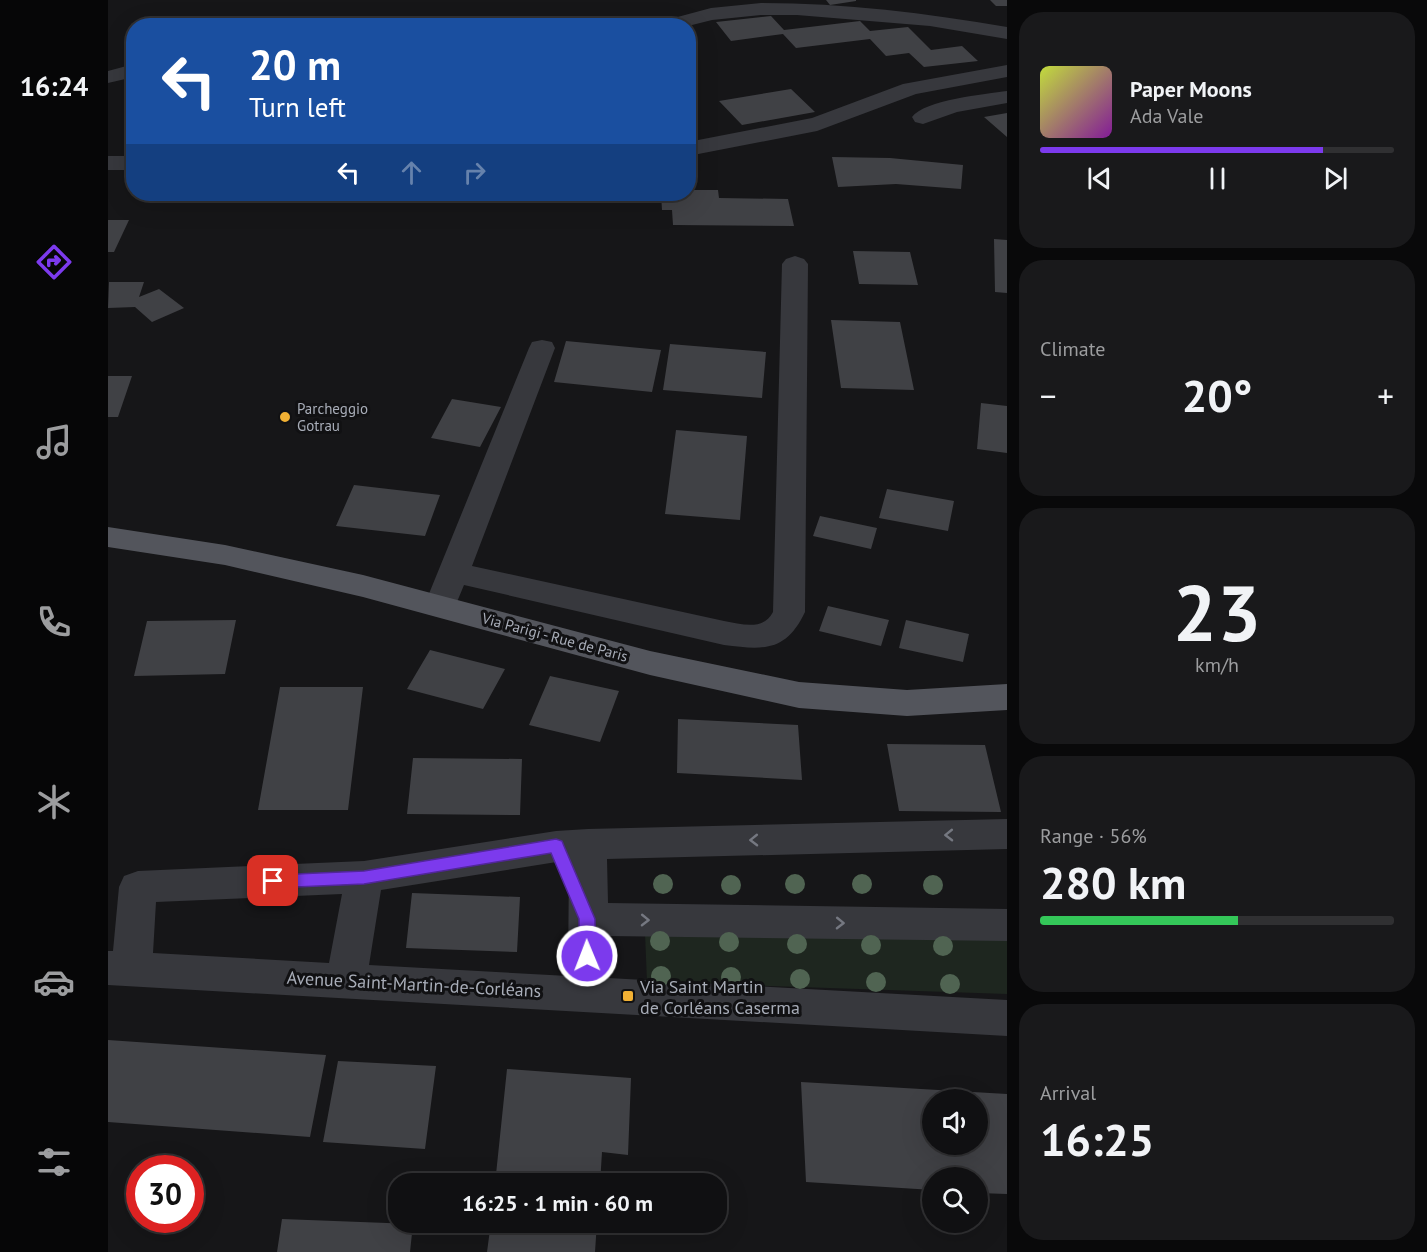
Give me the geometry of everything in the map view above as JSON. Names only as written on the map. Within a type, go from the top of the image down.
[{"type":"main road","name":"Via Parigi - Rue de Paris","points":[[108,537],[225,555],[440,606],[650,663],[799,695],[907,703],[1007,697]]},
{"type":"street","points":[[911,0],[1007,33]]},
{"type":"street","points":[[696,18],[711,14],[761,9],[797,9],[930,20],[1007,33]]},
{"type":"street","points":[[108,77],[126,71]]},
{"type":"street","points":[[696,147],[817,124],[911,89],[1007,71]]},
{"type":"street","points":[[923,117],[952,106],[1007,97]]},
{"type":"street","points":[[108,163],[126,163]]},
{"type":"street","points":[[453,572],[724,633],[756,637],[776,633],[784,624],[789,612],[795,264]]},
{"type":"street","points":[[440,606],[542,348]]},
{"type":"street","points":[[120,968],[138,887],[364,877],[572,845],[1007,834]]},
{"type":"street","points":[[572,845],[587,919],[588,994]]},
{"type":"street","points":[[346,981],[364,877]]},
{"type":"street","points":[[587,919],[1007,925]]},
{"type":"street","name":"Avenue Saint-Martin-de-Corléans","points":[[120,968],[1007,1018]]},
{"type":"shaded area","points":[[645,933],[1007,937],[1007,994],[647,982]]},
{"type":"building","points":[[826,0],[856,0],[856,1],[830,5]]},
{"type":"building","points":[[990,0],[1007,0],[1007,6],[996,6]]},
{"type":"building","points":[[771,16],[784,30],[860,21],[870,31],[908,27],[931,50],[962,46],[978,61],[924,67],[909,53],[886,56],[870,39],[796,48],[783,34],[731,41],[716,22]]},
{"type":"building","points":[[791,89],[815,112],[742,125],[719,101]]},
{"type":"building","points":[[1007,113],[1007,137],[984,117]]},
{"type":"building","points":[[832,157],[890,158],[963,165],[961,189],[896,184],[838,187]]},
{"type":"building","points":[[696,190],[718,190],[719,198],[788,199],[794,226],[673,225],[672,210],[662,210],[661,201],[696,201]]},
{"type":"building","points":[[177,201],[253,201],[252,203]]},
{"type":"building","points":[[108,220],[129,220],[114,252],[108,252]]},
{"type":"building","points":[[994,239],[1007,240],[1007,293],[995,292]]},
{"type":"building","points":[[853,251],[910,252],[918,285],[859,284]]},
{"type":"building","points":[[109,282],[144,282],[139,297],[159,289],[184,308],[152,322],[135,307],[108,308]]},
{"type":"building","points":[[831,320],[900,322],[914,390],[841,388]]},
{"type":"building","points":[[566,341],[661,350],[652,392],[554,382]]},
{"type":"building","points":[[670,344],[766,352],[762,398],[663,390]]},
{"type":"building","points":[[108,376],[132,376],[118,417],[108,417]]},
{"type":"building","points":[[452,399],[501,407],[480,447],[431,438]]},
{"type":"building","points":[[981,403],[1007,406],[1007,453],[977,449]]},
{"type":"building","points":[[676,430],[747,436],[740,520],[665,514]]},
{"type":"building","points":[[354,485],[440,495],[425,536],[336,526]]},
{"type":"building","points":[[887,489],[954,501],[948,531],[879,518]]},
{"type":"building","points":[[820,516],[877,528],[871,549],[813,536]]},
{"type":"building","points":[[828,606],[889,620],[881,646],[819,631]]},
{"type":"building","points":[[236,620],[225,674],[134,676],[147,621]]},
{"type":"building","points":[[906,620],[969,634],[963,662],[899,648]]},
{"type":"building","points":[[430,650],[505,669],[483,709],[407,689]]},
{"type":"building","points":[[550,676],[619,691],[600,742],[529,725]]},
{"type":"building","points":[[280,687],[363,687],[348,810],[258,810]]},
{"type":"building","points":[[678,719],[798,725],[802,780],[677,773]]},
{"type":"building","points":[[887,744],[985,745],[1001,812],[899,811]]},
{"type":"building","points":[[413,758],[522,759],[520,815],[407,814]]},
{"type":"building","points":[[412,893],[520,897],[517,952],[406,948]]},
{"type":"building","points":[[108,1040],[326,1055],[310,1137],[108,1122]]},
{"type":"building","points":[[338,1061],[436,1066],[425,1149],[323,1142]]},
{"type":"building","points":[[507,1069],[631,1078],[628,1155],[602,1152],[601,1173],[496,1173]]},
{"type":"building","points":[[801,1082],[922,1089],[922,1155],[988,1155],[988,1093],[1007,1094],[1007,1194],[988,1193],[988,1167],[922,1167],[922,1189],[806,1182]]},
{"type":"building","points":[[282,1219],[388,1223],[388,1233],[412,1233],[410,1252],[277,1252]]},
{"type":"building","points":[[490,1233],[596,1233],[595,1252],[487,1252]]},
{"type":"place","name":"Parcheggio Gotrau","points":[[285,417]]},
{"type":"place","name":"Via Saint Martin de Corléans Caserma","points":[[628,996]]},
{"type":"route","points":[[273,881],[364,877],[556,846],[587,919],[587,956]]}]
